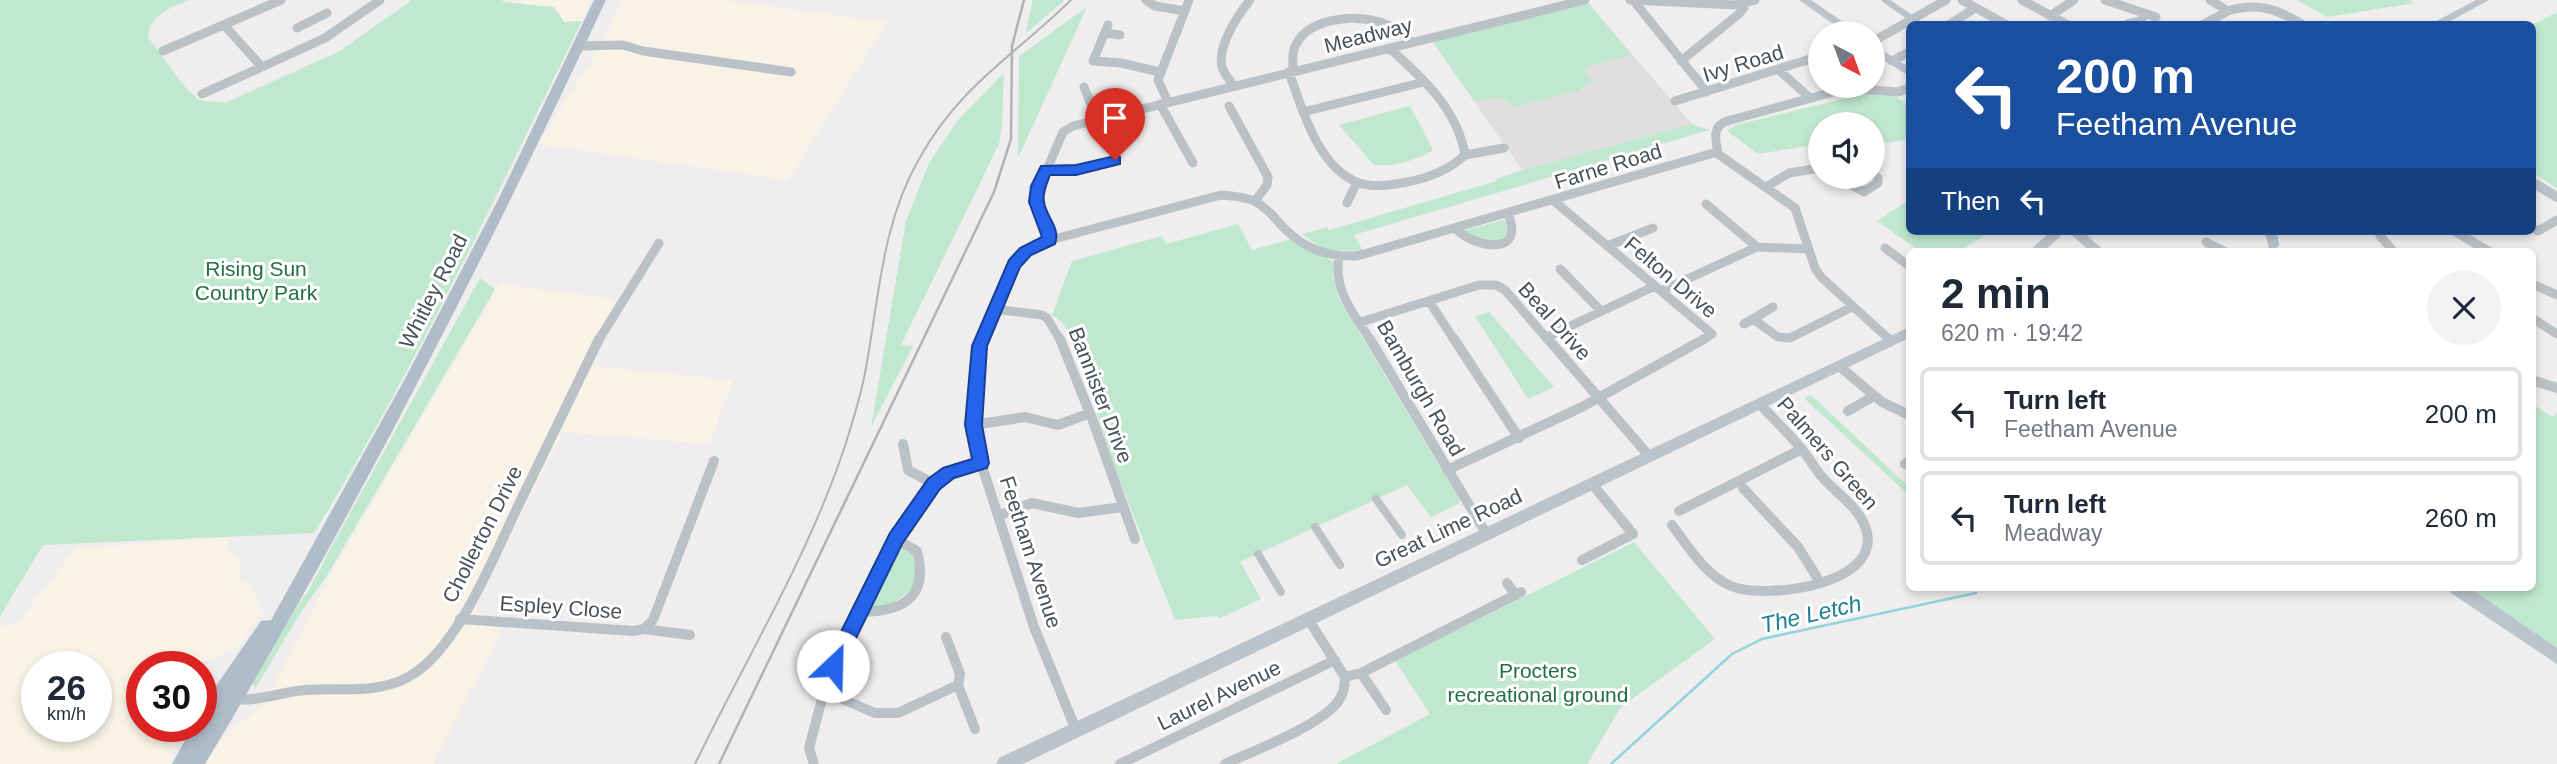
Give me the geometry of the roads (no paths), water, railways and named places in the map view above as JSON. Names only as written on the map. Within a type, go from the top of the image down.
[{"type":"main road","name":"Whitley Road","points":[[182,764],[279,620],[418,370],[505,200],[600,0]]},
{"type":"main road","points":[[1804,0],[1835,21]]},
{"type":"main road","points":[[2443,21],[2484,0]]},
{"type":"main road","points":[[1885,56],[1906,70]]},
{"type":"main road","points":[[2039,248],[2055,235]]},
{"type":"main road","points":[[2065,235],[2085,240]]},
{"type":"main road","points":[[2078,235],[2095,248]]},
{"type":"main road","name":"Great Lime Road","points":[[1005,764],[1906,334]]},
{"type":"main road","points":[[2461,591],[2557,657]]},
{"type":"main road","name":"Whitley Road","points":[[194,764],[225,698],[264,630],[292,595]]},
{"type":"main road","points":[[189,764],[223,708],[225,698]]},
{"type":"street","points":[[162,50],[281,0]]},
{"type":"street","points":[[202,94],[325,38],[380,0]]},
{"type":"street","points":[[1146,0],[1155,6],[1185,11]]},
{"type":"street","points":[[1189,0],[1160,72],[1158,87],[1193,163]]},
{"type":"street","points":[[1234,86],[1222,66],[1222,56],[1241,9],[1250,0]]},
{"type":"street","name":"Meadway","points":[[1050,240],[1050,233],[1036,202],[1038,186],[1066,129],[1097,119],[1585,0]]},
{"type":"street","points":[[1632,0],[1743,4],[1755,0]]},
{"type":"street","points":[[1632,0],[1707,92]]},
{"type":"street","points":[[1883,0],[1914,20],[1946,0]]},
{"type":"street","points":[[1962,0],[2000,21]]},
{"type":"street","points":[[2021,0],[2060,21]]},
{"type":"street","points":[[2050,16],[2074,0]]},
{"type":"street","points":[[2105,0],[2161,17]]},
{"type":"street","points":[[2210,0],[2228,11]]},
{"type":"street","points":[[2206,21],[2248,1],[2260,2],[2303,21]]},
{"type":"street","points":[[1681,61],[1740,13],[1744,8],[1743,4]]},
{"type":"street","points":[[1958,21],[1976,8]]},
{"type":"street","points":[[297,28],[327,13]]},
{"type":"street","points":[[2141,21],[2145,14]]},
{"type":"street","points":[[1412,42],[1399,29],[1384,23],[1359,19],[1336,20],[1306,32],[1293,44],[1291,72],[1303,112],[1334,163],[1357,183],[1385,185],[1413,181],[1448,169],[1465,155],[1504,148]]},
{"type":"street","points":[[224,24],[262,67]]},
{"type":"street","points":[[307,24],[325,38]]},
{"type":"street","points":[[1885,34],[1906,24]]},
{"type":"street","points":[[1120,35],[1106,29],[1093,61],[1121,63],[1160,72]]},
{"type":"street","points":[[578,46],[623,46],[791,72]]},
{"type":"street","points":[[1389,48],[1424,82],[1455,125],[1465,155]]},
{"type":"street","points":[[1892,61],[1906,54]]},
{"type":"street","name":"Ivy Road","points":[[1675,101],[1808,60]]},
{"type":"street","points":[[1780,71],[1808,96]]},
{"type":"street","points":[[1303,112],[1424,82]]},
{"type":"street","points":[[1084,87],[1097,119]]},
{"type":"street","points":[[1885,91],[1906,90]]},
{"type":"street","points":[[1810,98],[1719,124],[1715,131],[1717,152],[1798,212],[1808,250],[1821,277],[1891,341]]},
{"type":"street","points":[[1229,106],[1268,177],[1268,185],[1255,201],[1310,249],[1339,256]]},
{"type":"street","name":"Farne Road","points":[[1339,256],[1380,252],[1717,152]]},
{"type":"street","points":[[1046,170],[1076,170],[1115,160]]},
{"type":"street","points":[[1766,187],[1789,173],[1808,170]]},
{"type":"street","points":[[1347,203],[1357,183]]},
{"type":"street","points":[[2536,184],[2557,197]]},
{"type":"street","name":"Feetham Avenue","points":[[1076,730],[1034,627],[981,463],[974,425],[980,346],[1017,260],[1025,251],[1050,240],[1221,195],[1242,196],[1255,201]]},
{"type":"street","name":"Felton Drive","points":[[1554,201],[1712,334],[1659,368],[1601,400]]},
{"type":"street","points":[[1706,204],[1757,247]]},
{"type":"street","points":[[1456,229],[1470,242],[1495,246],[1508,240],[1513,234],[1513,223],[1508,214]]},
{"type":"street","points":[[2536,230],[2557,220]]},
{"type":"street","name":"Felton Drive","points":[[1607,246],[1652,228]]},
{"type":"street","points":[[2270,235],[2273,246]]},
{"type":"street","points":[[2461,235],[2483,248]]},
{"type":"street","points":[[2380,236],[2390,248]]},
{"type":"street","points":[[2206,242],[2223,248]]},
{"type":"street","name":"Chollerton Drive","points":[[225,698],[259,701],[302,690],[394,684],[428,662],[460,619],[607,323],[659,243]]},
{"type":"street","points":[[1547,337],[1601,311],[1757,247],[1808,250]]},
{"type":"street","points":[[2377,247],[2384,248]]},
{"type":"street","points":[[1885,248],[1906,264]]},
{"type":"street","name":"Bamburgh Road","points":[[1339,256],[1336,275],[1339,288],[1487,535]]},
{"type":"street","points":[[1560,269],[1601,311]]},
{"type":"street","name":"Beal Drive","points":[[1361,322],[1479,285],[1496,285],[1505,290],[1650,457]]},
{"type":"street","points":[[2536,286],[2557,295]]},
{"type":"street","points":[[1429,301],[1518,438]]},
{"type":"street","points":[[1773,307],[1748,321],[1775,336],[1792,339],[1801,337],[1822,321],[1852,307]]},
{"type":"street","name":"Bannister Drive","points":[[994,309],[1050,320],[1090,413],[1135,540]]},
{"type":"street","points":[[2536,321],[2557,334]]},
{"type":"street","points":[[1839,366],[1874,396],[1906,413]]},
{"type":"street","points":[[2536,383],[2557,388]]},
{"type":"street","points":[[1848,411],[1874,396]]},
{"type":"street","points":[[1447,470],[1601,400]]},
{"type":"street","name":"Palmers Green","points":[[1672,525],[1688,535],[1719,580],[1737,589],[1753,592],[1770,592],[1849,573],[1867,554],[1869,537],[1863,522],[1760,404]]},
{"type":"street","points":[[974,425],[1025,417],[1058,425],[1090,413]]},
{"type":"street","points":[[903,444],[908,470],[934,484]]},
{"type":"street","points":[[1679,511],[1802,449]]},
{"type":"street","name":"Espley Close","points":[[460,619],[634,631],[644,629],[653,620],[714,461]]},
{"type":"street","points":[[814,764],[809,748],[827,680],[857,612],[896,539],[934,484],[949,473],[981,463]]},
{"type":"street","points":[[1582,560],[1633,534],[1592,485]]},
{"type":"street","points":[[1743,488],[1798,547],[1820,582]]},
{"type":"street","points":[[1376,499],[1402,535]]},
{"type":"street","points":[[1743,505],[1754,499]]},
{"type":"street","points":[[998,516],[1032,503],[1046,503],[1079,513],[1123,507]]},
{"type":"street","points":[[1315,527],[1340,565]]},
{"type":"street","points":[[857,612],[880,613],[898,607],[920,585],[923,576],[917,551],[896,539]]},
{"type":"street","points":[[1258,554],[1281,592]]},
{"type":"street","points":[[1346,677],[1361,673],[1518,593],[1507,583]]},
{"type":"street","points":[[1224,764],[1334,714],[1345,688],[1346,677],[1308,619]]},
{"type":"street","points":[[644,629],[690,635]]},
{"type":"street","points":[[946,637],[960,674],[958,685],[975,729]]},
{"type":"street","name":"Laurel Avenue","points":[[1120,764],[1335,660]]},
{"type":"street","points":[[1361,673],[1386,710]]},
{"type":"street","points":[[827,680],[840,698],[875,713],[898,713],[958,685]]},
{"type":"waterway","name":"The Letch","points":[[2276,235],[2278,245]]},
{"type":"waterway","name":"The Letch","points":[[1611,764],[1732,654],[1762,639],[1976,593]]},
{"type":"tram line","points":[[695,764],[794,570],[844,449],[863,383],[889,236],[906,184],[935,133],[952,111],[989,73],[1071,0]]},
{"type":"railway","points":[[719,764],[994,192],[1011,139],[1012,46],[1024,0]]},
{"type":"park label","name":"Rising Sun Country Park","points":[[256,280]]},
{"type":"park label","name":"Procters recreational ground","points":[[1538,682]]}]
